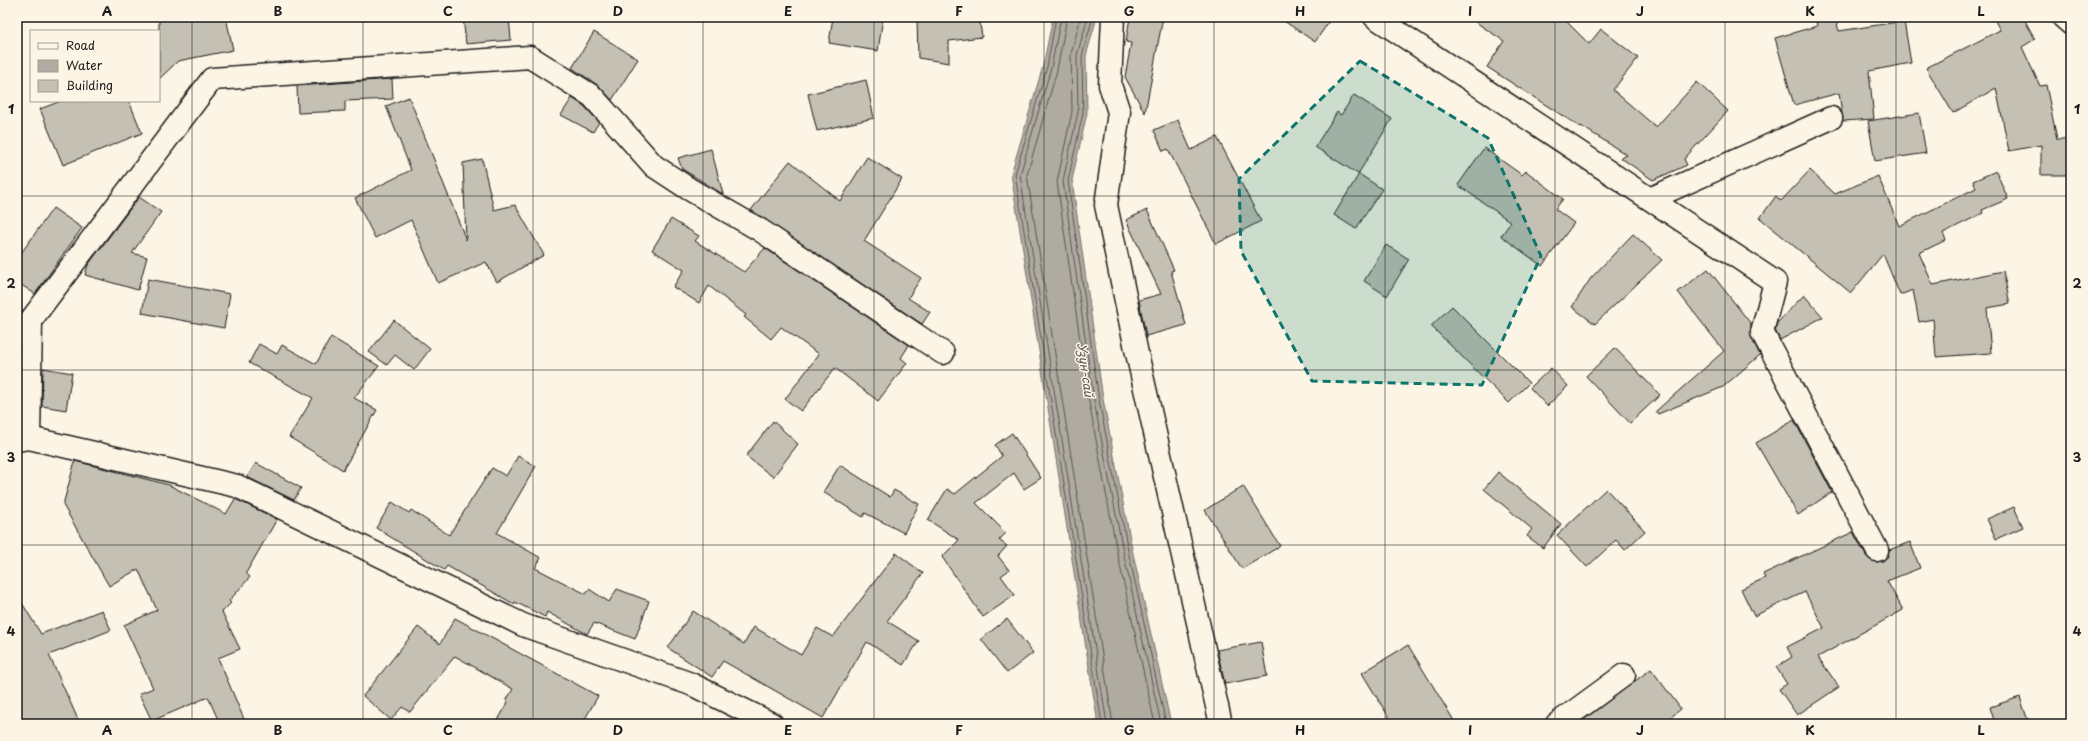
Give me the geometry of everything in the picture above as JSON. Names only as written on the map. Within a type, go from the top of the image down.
[{"type":"street","points":[[1113,17],[1110,85],[1119,112],[1106,205],[1136,349],[1221,724]]},
{"type":"street","points":[[1375,17],[1775,282],[1762,332],[1877,550]]},
{"type":"street","points":[[2063,17],[2071,24]]},
{"type":"street","points":[[772,724],[691,684],[523,624],[237,486],[23,439],[31,320],[212,80],[530,57],[592,96],[654,166],[688,189],[760,230],[943,353]]},
{"type":"street","points":[[1650,199],[1831,118]]},
{"type":"street","points":[[1557,724],[1624,675]]},
{"type":"highlighted area","points":[[1360,61],[1488,138],[1541,256],[1482,385],[1312,381],[1241,251],[1239,179]]},
{"type":"water","name":"Узун-сай","points":[[1053,17],[1097,17],[1086,56],[1087,113],[1072,180],[1103,399],[1132,549],[1171,724],[1098,724],[1011,174],[1043,66]]},
{"type":"building","points":[[159,17],[226,17],[233,50],[178,61],[160,78]]},
{"type":"building","points":[[463,17],[509,17],[511,40],[466,44]]},
{"type":"building","points":[[833,17],[883,17],[878,51],[829,43]]},
{"type":"building","points":[[917,17],[979,17],[982,37],[949,41],[949,63],[918,58]]},
{"type":"building","points":[[1130,17],[1163,17],[1145,113],[1125,77],[1131,43],[1126,42]]},
{"type":"building","points":[[1278,17],[1332,17],[1315,42]]},
{"type":"building","points":[[1468,17],[1562,17],[1589,44],[1601,29],[1638,58],[1613,90],[1656,127],[1697,82],[1728,111],[1684,159],[1687,165],[1653,180],[1621,158],[1627,155],[1581,126],[1580,127],[1487,67],[1504,41]]},
{"type":"building","points":[[1815,17],[1835,17],[1839,31],[1904,21],[1911,63],[1869,71],[1874,119],[1843,121],[1839,93],[1794,105],[1775,38],[1817,26]]},
{"type":"building","points":[[1993,17],[2023,17],[2035,39],[2022,47],[2040,86],[2046,85],[2057,139],[2071,139],[2071,175],[2041,175],[2041,145],[2009,151],[1996,88],[1953,113],[1926,68],[2000,30]]},
{"type":"building","points":[[594,32],[638,59],[612,100],[599,86],[572,68]]},
{"type":"building","points":[[392,79],[393,99],[345,101],[345,111],[298,113],[297,86]]},
{"type":"building","points":[[866,80],[874,118],[817,131],[808,94]]},
{"type":"building","points":[[1354,95],[1392,119],[1358,174],[1315,147],[1337,112],[1341,115]]},
{"type":"building","points":[[409,97],[466,240],[463,163],[482,159],[494,210],[515,205],[544,255],[497,282],[486,262],[438,283],[411,220],[375,238],[355,198],[411,170],[386,106]]},
{"type":"building","points":[[572,98],[584,106],[599,122],[593,132],[561,115]]},
{"type":"building","points":[[58,102],[129,102],[142,133],[63,165],[40,109]]},
{"type":"building","points":[[1919,113],[1926,153],[1875,161],[1868,121]]},
{"type":"building","points":[[1178,120],[1191,150],[1217,137],[1261,221],[1216,244],[1168,149],[1163,151],[1154,130]]},
{"type":"building","points":[[1484,148],[1522,175],[1526,171],[1563,199],[1555,209],[1574,223],[1542,266],[1501,236],[1511,222],[1458,185]]},
{"type":"building","points":[[711,149],[723,194],[682,169],[678,158]]},
{"type":"building","points":[[867,157],[902,179],[864,241],[921,278],[908,298],[930,312],[922,324],[751,210],[790,161],[840,201]]},
{"type":"building","points":[[1810,170],[1835,194],[1878,176],[1899,226],[1976,188],[1973,181],[1996,171],[2008,199],[1982,210],[1983,213],[1943,233],[1946,240],[1919,253],[1933,285],[2003,271],[2010,304],[1987,308],[1991,353],[1936,357],[1933,319],[1919,322],[1913,290],[1900,295],[1883,254],[1851,293],[1760,218],[1776,196],[1781,201]]},
{"type":"building","points":[[1359,174],[1382,189],[1356,229],[1334,215]]},
{"type":"building","points":[[139,197],[161,212],[132,253],[147,257],[138,290],[85,275],[88,265]]},
{"type":"building","points":[[53,208],[82,228],[35,294],[17,282],[17,259]]},
{"type":"building","points":[[1147,210],[1174,270],[1171,271],[1186,325],[1146,336],[1139,300],[1161,294],[1126,220]]},
{"type":"building","points":[[671,219],[699,236],[695,241],[744,272],[765,248],[909,345],[901,358],[907,363],[878,401],[835,368],[801,411],[785,399],[819,354],[781,327],[771,339],[744,317],[746,315],[709,286],[699,303],[673,287],[684,270],[652,250]]},
{"type":"building","points":[[1633,234],[1662,260],[1595,324],[1572,307],[1591,278]]},
{"type":"building","points":[[1386,245],[1409,259],[1387,296],[1364,281]]},
{"type":"building","points":[[1708,269],[1751,324],[1751,337],[1760,355],[1723,387],[1658,414],[1656,411],[1724,351],[1678,292]]},
{"type":"building","points":[[148,279],[230,294],[224,328],[142,313]]},
{"type":"building","points":[[1804,295],[1823,317],[1780,340],[1775,330],[1777,323]]},
{"type":"building","points":[[1452,306],[1529,383],[1509,403],[1431,326]]},
{"type":"building","points":[[394,320],[430,349],[414,370],[395,355],[387,365],[369,352]]},
{"type":"building","points":[[331,337],[379,366],[354,398],[377,410],[343,470],[289,437],[313,398],[249,363],[259,344],[277,354],[282,345],[316,364]]},
{"type":"building","points":[[1615,348],[1660,395],[1630,423],[1586,376]]},
{"type":"building","points":[[43,368],[72,373],[66,410],[42,406]]},
{"type":"building","points":[[1551,368],[1568,386],[1547,406],[1530,388]]},
{"type":"building","points":[[1794,420],[1832,492],[1798,515],[1756,443]]},
{"type":"building","points":[[773,421],[798,444],[773,477],[746,456]]},
{"type":"building","points":[[1012,433],[1041,478],[1024,489],[1014,473],[976,503],[1006,533],[999,540],[1007,546],[998,556],[1009,570],[1001,576],[1015,595],[983,617],[942,557],[959,540],[928,520],[947,489],[955,494],[1002,456],[995,445]]},
{"type":"building","points":[[518,456],[536,466],[497,533],[541,558],[535,568],[586,594],[589,589],[609,602],[617,589],[649,601],[635,639],[594,623],[587,634],[547,612],[545,617],[515,602],[514,604],[447,566],[444,570],[376,528],[392,502],[409,513],[411,510],[449,535],[492,468],[506,476]]},
{"type":"building","points":[[75,461],[169,485],[226,514],[235,499],[277,519],[246,573],[250,577],[229,601],[231,603],[222,612],[240,649],[218,658],[246,724],[220,724],[208,697],[152,721],[139,694],[153,688],[124,625],[157,610],[138,569],[109,586],[63,505]]},
{"type":"building","points":[[256,463],[301,488],[294,500],[247,477]]},
{"type":"building","points":[[840,465],[890,497],[894,490],[919,504],[904,533],[865,513],[863,517],[823,492]]},
{"type":"building","points":[[1498,472],[1561,524],[1543,548],[1527,536],[1532,529],[1484,489]]},
{"type":"building","points":[[1243,486],[1280,546],[1242,569],[1205,510]]},
{"type":"building","points":[[1606,489],[1645,531],[1625,550],[1616,540],[1587,567],[1557,535]]},
{"type":"building","points":[[2014,507],[2023,527],[1996,539],[1987,519]]},
{"type":"building","points":[[1853,532],[1866,556],[1870,560],[1876,562],[1883,561],[1888,556],[1889,550],[1910,542],[1920,568],[1887,581],[1903,610],[1818,657],[1839,687],[1797,715],[1779,689],[1787,684],[1776,667],[1792,657],[1787,647],[1824,628],[1805,592],[1754,616],[1741,589],[1765,578],[1763,574]]},
{"type":"building","points":[[896,553],[923,573],[887,621],[919,641],[903,665],[867,642],[823,718],[723,661],[712,677],[668,648],[693,611],[744,644],[754,627],[801,655],[817,628],[833,637]]},
{"type":"building","points":[[17,595],[41,634],[102,610],[111,630],[49,655],[80,724],[17,724]]},
{"type":"building","points":[[455,618],[598,696],[582,724],[496,724],[513,689],[455,656],[410,712],[402,707],[391,720],[363,696],[418,627],[440,644]]},
{"type":"building","points":[[1007,619],[1033,653],[1007,673],[981,639]]},
{"type":"building","points":[[1261,642],[1267,676],[1225,684],[1217,650]]},
{"type":"building","points":[[1408,645],[1456,724],[1393,724],[1362,673]]},
{"type":"building","points":[[1651,669],[1681,709],[1662,724],[1578,724]]},
{"type":"building","points":[[2020,697],[2029,724],[1995,724],[1990,707]]}]
